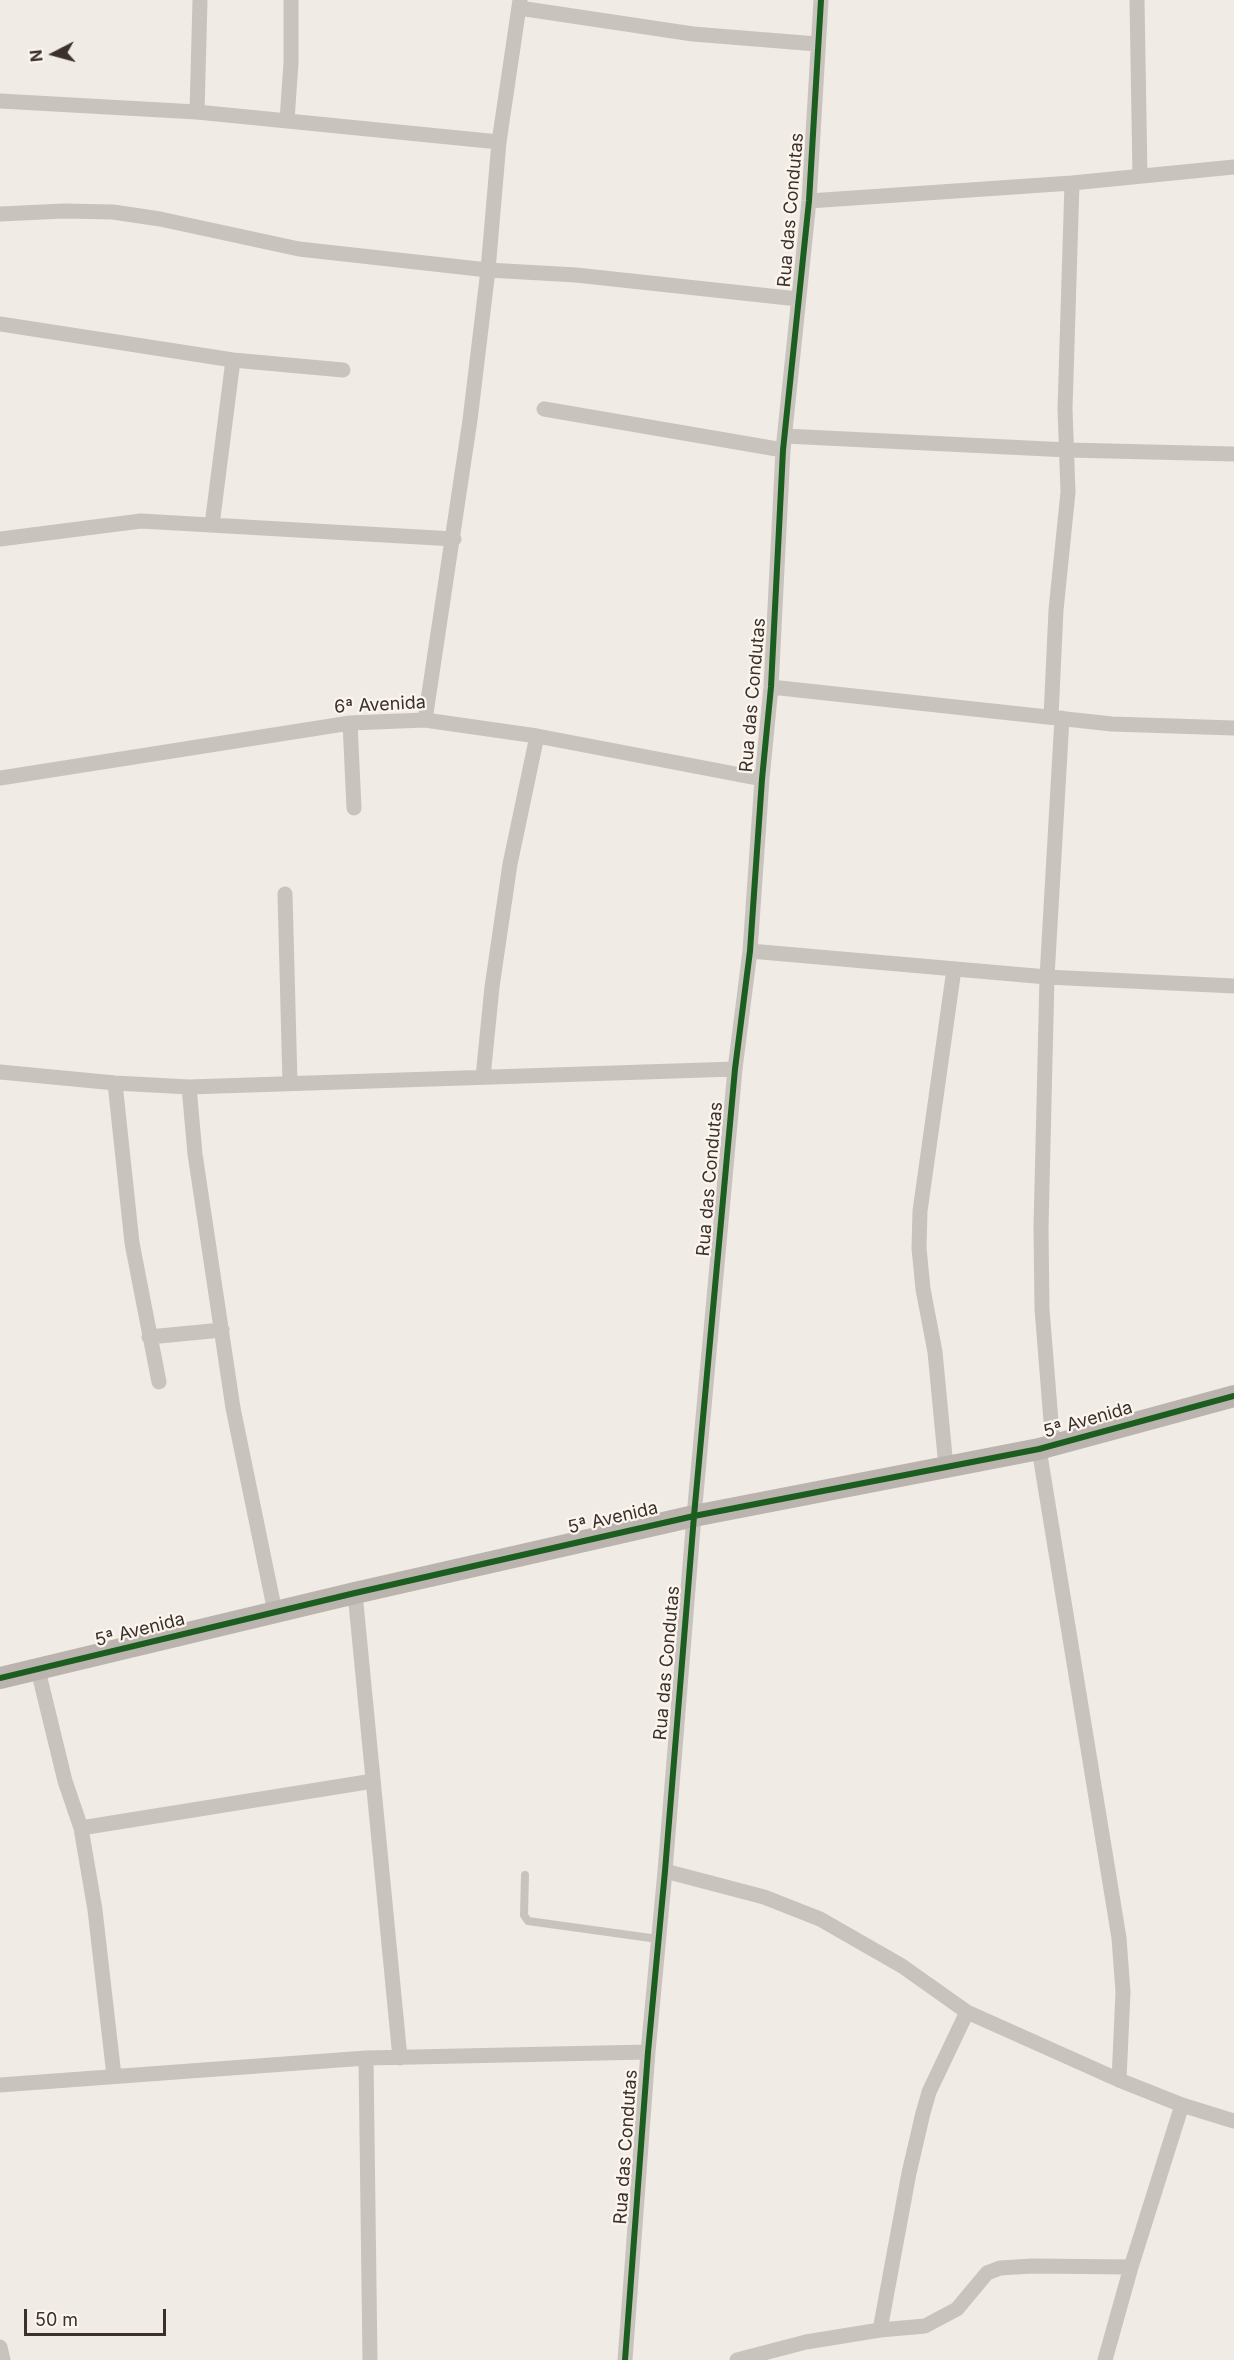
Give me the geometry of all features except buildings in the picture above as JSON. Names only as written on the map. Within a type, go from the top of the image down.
[{"type":"street","points":[[197,112],[200,0]]},
{"type":"street","points":[[287,120],[291,63],[291,0]]},
{"type":"street","name":"Rua das Condutas","points":[[625,2360],[648,2052],[694,1515],[735,1069],[750,951],[771,687],[784,443],[809,201],[821,0]]},
{"type":"street","points":[[1137,0],[1140,176]]},
{"type":"street","points":[[425,720],[454,539],[488,270],[499,142],[520,4],[693,34],[818,44]]},
{"type":"street","points":[[0,101],[197,112],[499,142]]},
{"type":"street","points":[[809,201],[1072,183],[1234,167]]},
{"type":"street","points":[[1072,183],[1065,409],[1068,492],[1056,610],[1056,718],[1041,1228],[1042,1309],[1046,1448],[1119,1938],[1123,1992],[1119,2080]]},
{"type":"street","points":[[0,214],[64,211],[113,212],[160,219],[299,249],[488,270],[576,275],[798,299]]},
{"type":"street","points":[[0,324],[233,360],[343,370]]},
{"type":"street","points":[[212,525],[233,360]]},
{"type":"street","points":[[544,409],[784,443],[1234,454]]},
{"type":"street","points":[[0,539],[141,521],[454,539]]},
{"type":"street","points":[[771,687],[1112,724],[1234,729]]},
{"type":"street","name":"6ª Avenida","points":[[0,778],[350,723],[425,720],[537,736],[762,779]]},
{"type":"street","points":[[350,723],[354,808]]},
{"type":"street","points":[[483,1077],[492,987],[510,864],[537,736]]},
{"type":"street","points":[[285,894],[290,1083]]},
{"type":"street","points":[[750,951],[856,958],[1047,976],[1234,986]]},
{"type":"street","points":[[946,1467],[934,1352],[923,1289],[919,1248],[920,1211],[954,969]]},
{"type":"street","points":[[0,1072],[115,1083],[189,1087],[735,1069]]},
{"type":"street","points":[[115,1083],[132,1244],[159,1382]]},
{"type":"street","points":[[189,1087],[195,1154],[233,1408],[275,1612]]},
{"type":"street","points":[[149,1337],[222,1330]]},
{"type":"street","name":"5ª Avenida","points":[[0,1678],[694,1515],[1046,1448],[1234,1396]]},
{"type":"street","points":[[355,1593],[400,2058]]},
{"type":"street","points":[[38,1670],[65,1781],[81,1828],[95,1911],[114,2076]]},
{"type":"street","points":[[81,1828],[373,1781]]},
{"type":"street","points":[[665,1871],[764,1897],[820,1919],[902,1966],[967,2012],[1119,2080],[1182,2105],[1234,2121]]},
{"type":"street","points":[[880,2330],[909,2173],[923,2113],[929,2092],[967,2012]]},
{"type":"street","points":[[0,2085],[366,2058],[648,2052]]},
{"type":"street","points":[[366,2058],[370,2360]]},
{"type":"street","points":[[1105,2360],[1131,2267],[1182,2105]]},
{"type":"street","points":[[737,2360],[807,2342],[880,2330],[925,2326],[957,2309],[987,2273],[1000,2268],[1131,2267]]},
{"type":"street","points":[[0,2347],[3,2360]]},
{"type":"lane","points":[[525,1875],[524,1915],[528,1921],[658,1939]]},
{"type":"cycle path","points":[[625,2360],[648,2052],[694,1516],[735,1069],[750,951],[771,687],[783,450],[809,201],[821,0]]},
{"type":"cycle path","points":[[0,1678],[355,1593],[694,1516],[1039,1449],[1234,1396]]}]
